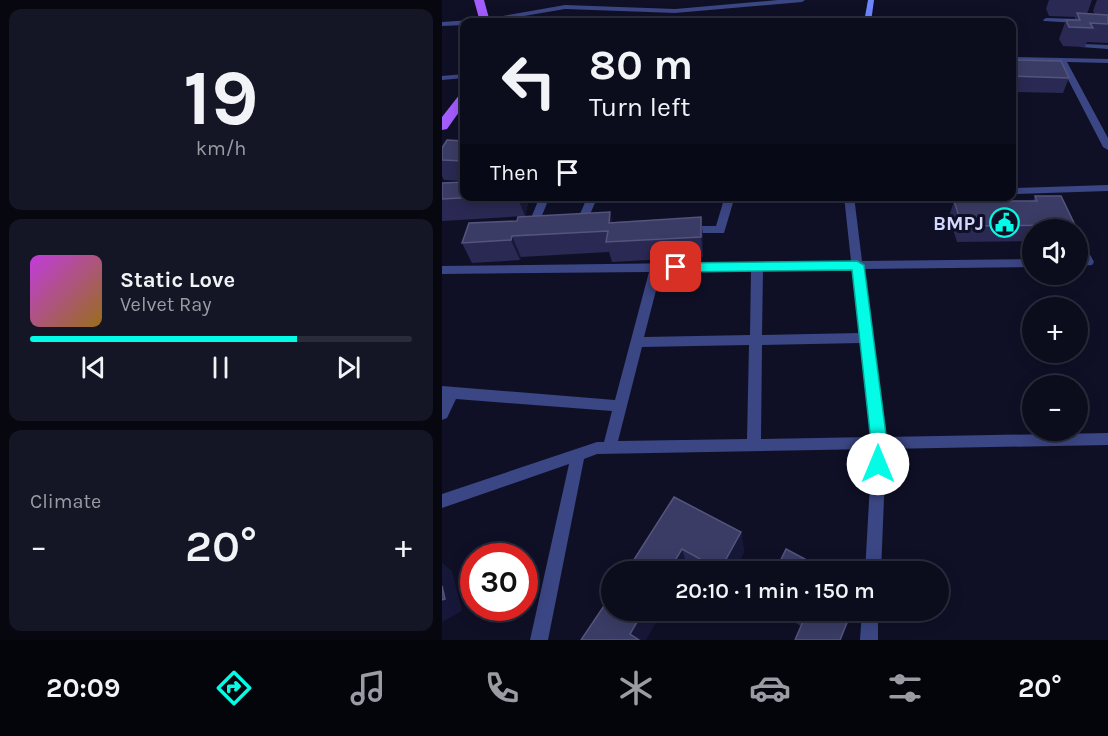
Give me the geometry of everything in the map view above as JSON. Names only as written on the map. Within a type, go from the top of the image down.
[{"type":"main road","points":[[479,0],[484,18]]},
{"type":"main road","points":[[869,18],[871,0]]},
{"type":"main road","points":[[442,126],[460,105]]},
{"type":"street","points":[[544,0],[545,10]]},
{"type":"street","points":[[679,10],[682,0]]},
{"type":"street","points":[[505,18],[565,7],[679,10],[802,0]]},
{"type":"street","points":[[442,24],[460,23]]},
{"type":"street","points":[[1016,59],[1108,62]]},
{"type":"street","points":[[1062,60],[1108,147]]},
{"type":"street","points":[[442,78],[460,76]]},
{"type":"street","points":[[1016,191],[1053,195],[1108,188]]},
{"type":"street","points":[[542,228],[530,228],[543,201]]},
{"type":"street","points":[[578,229],[591,201]]},
{"type":"street","points":[[673,230],[720,230],[729,201]]},
{"type":"street","points":[[850,201],[879,442],[873,561]]},
{"type":"street","points":[[566,229],[590,230]]},
{"type":"street","points":[[442,270],[1022,263]]},
{"type":"street","points":[[754,445],[757,266]]},
{"type":"street","points":[[609,448],[656,268]]},
{"type":"street","points":[[636,342],[866,338]]},
{"type":"street","points":[[442,414],[447,392],[619,406]]},
{"type":"street","points":[[442,501],[597,448],[1108,439]]},
{"type":"street","points":[[539,640],[578,455]]},
{"type":"street","points":[[869,640],[870,621]]},
{"type":"lane","points":[[1046,20],[1087,22]]},
{"type":"lane","points":[[1083,46],[1108,47]]},
{"type":"building","points":[[1077,13],[1108,15],[1108,24],[1090,23],[1093,28],[1069,27],[1066,20],[1080,20]]},
{"type":"building","points":[[1016,60],[1061,61],[1069,78],[1016,76]]},
{"type":"building","points":[[447,140],[460,141],[460,161],[442,160],[442,148]]},
{"type":"building","points":[[460,182],[460,198],[442,199],[442,183]]},
{"type":"building","points":[[1035,196],[1061,196],[1072,219],[1022,219],[1022,225],[962,226],[954,201],[1037,201]]},
{"type":"building","points":[[610,212],[609,223],[701,217],[701,237],[606,242],[608,231],[512,236],[511,240],[462,243],[469,223],[517,221],[518,217]]},
{"type":"building","points":[[674,497],[741,532],[725,561],[704,561],[682,549],[675,561],[633,561]]},
{"type":"building","points":[[786,549],[808,561],[780,561]]},
{"type":"building","points":[[601,610],[601,621],[638,621],[630,634],[639,640],[581,640]]},
{"type":"building","points":[[803,621],[848,621],[840,640],[795,640]]},
{"type":"place","name":"BMPJ","points":[[1005,223]]},
{"type":"route","points":[[676,267],[857,265],[879,442],[878,464]]}]
